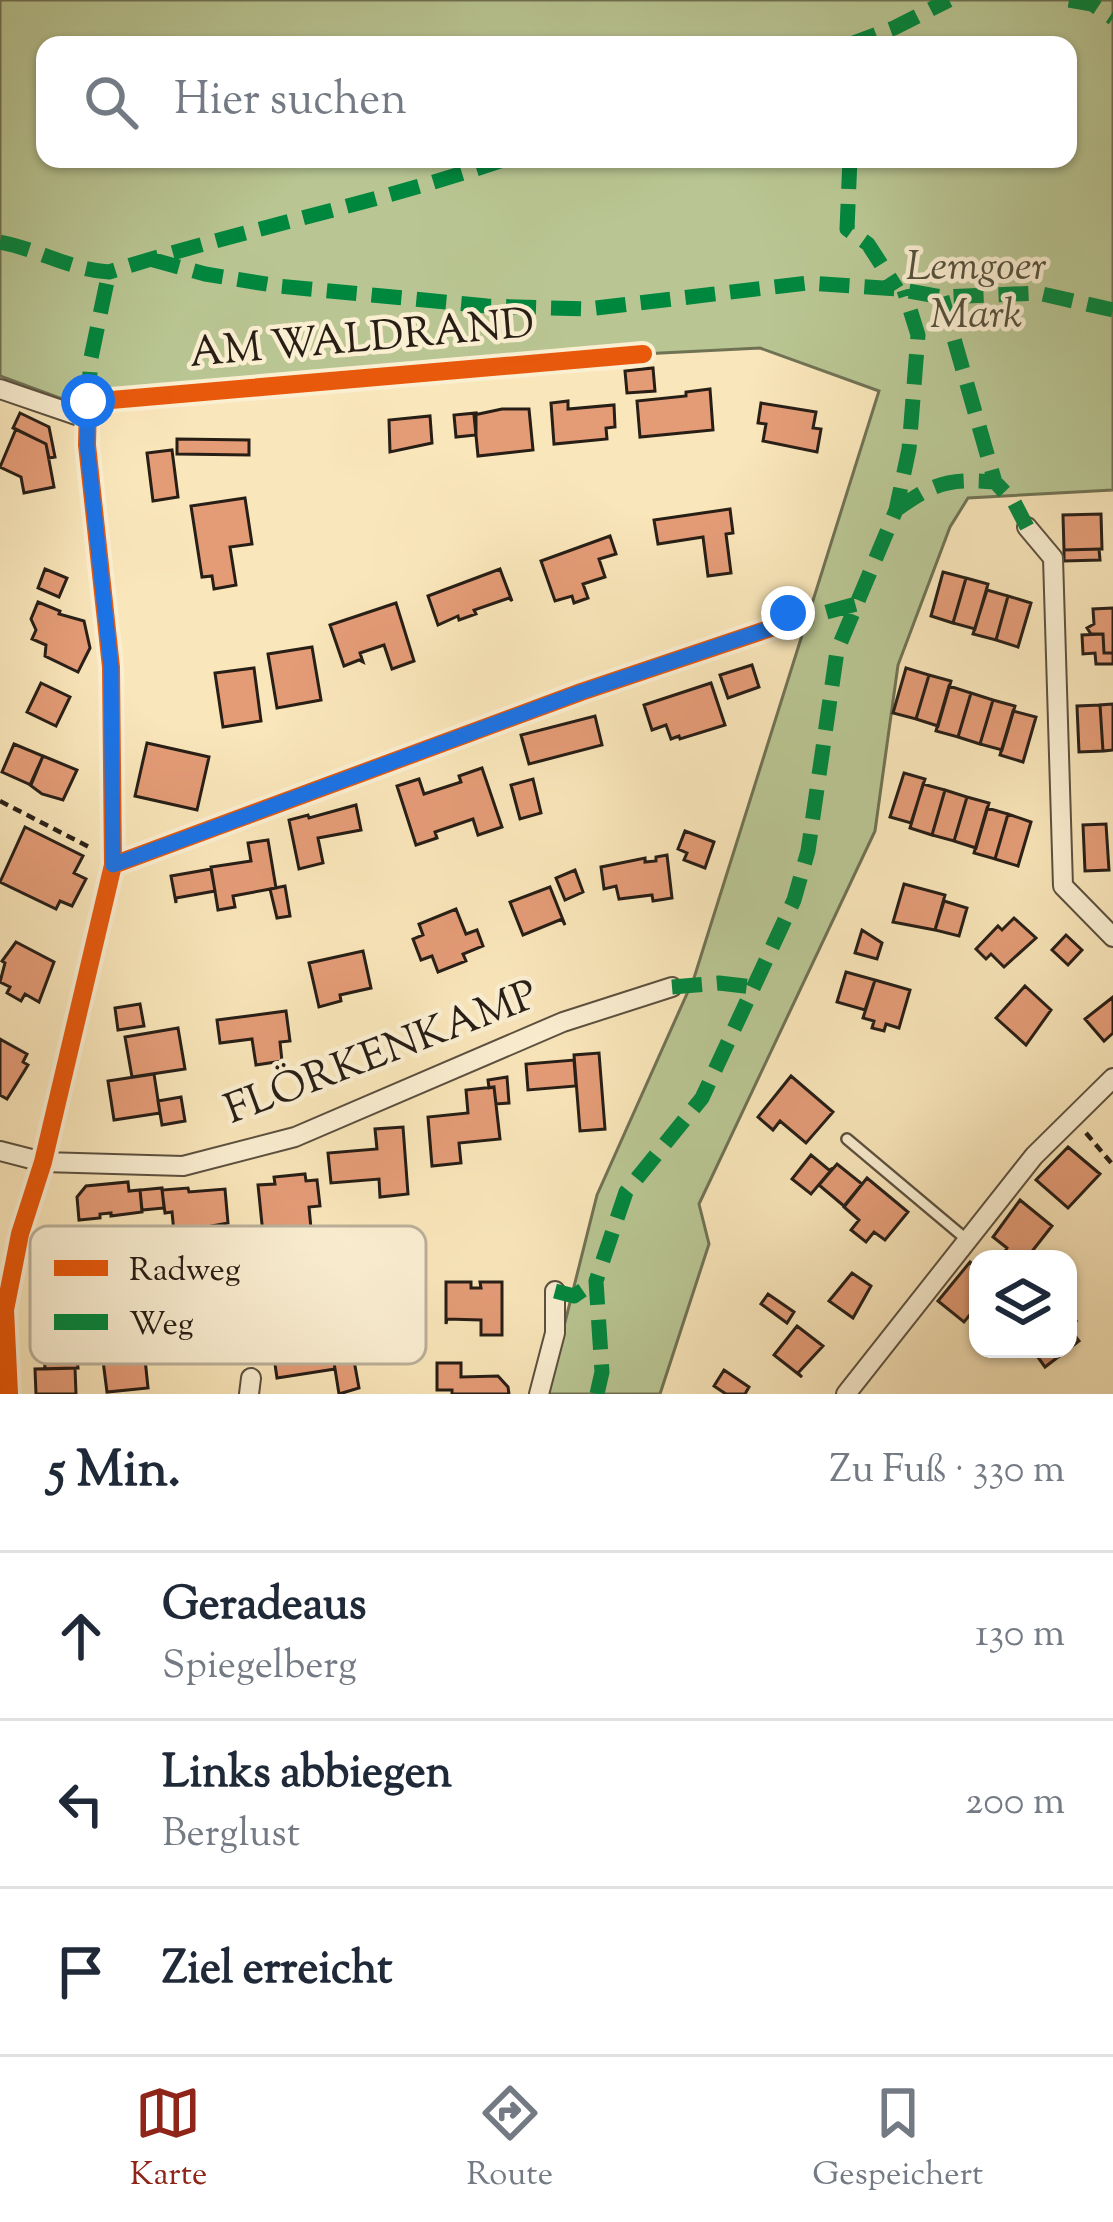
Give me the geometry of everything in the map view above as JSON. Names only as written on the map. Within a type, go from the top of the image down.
[{"type":"street","name":"AM WALDRAND","points":[[86,410],[643,354]]},
{"type":"street","points":[[0,388],[86,410],[111,667],[113,862],[5,1310],[9,1394]]},
{"type":"street","points":[[1027,527],[1053,558],[1064,886],[1113,938]]},
{"type":"street","points":[[113,862],[783,624],[788,613]]},
{"type":"street","name":"FLÖRKENKAMP","points":[[0,1151],[44,1162],[183,1166],[295,1137],[563,1022],[672,987]]},
{"type":"street","points":[[846,1394],[965,1239],[1071,1116],[1113,1078]]},
{"type":"street","points":[[539,1394],[555,1333],[555,1291]]},
{"type":"lane","points":[[847,1139],[965,1239]]},
{"type":"path","points":[[0,801],[113,862]]},
{"type":"path","points":[[1071,1116],[1113,1165]]},
{"type":"green space","name":"Lemgoer Mark","points":[[0,0],[1113,0],[1113,490],[968,498],[950,527],[898,665],[875,831],[699,1204],[709,1244],[660,1394],[547,1394],[597,1195],[694,978],[879,391],[760,348],[426,365],[65,400],[0,376]]},
{"type":"building","points":[[653,368],[655,391],[627,393],[625,371]]},
{"type":"building","points":[[710,389],[713,430],[640,437],[637,401]]},
{"type":"building","points":[[568,401],[568,409],[614,405],[615,427],[606,428],[607,439],[554,444],[551,403]]},
{"type":"building","points":[[761,403],[816,412],[813,428],[821,429],[817,452],[763,441],[766,424],[758,423]]},
{"type":"building","points":[[529,409],[533,450],[478,456],[474,415]]},
{"type":"building","points":[[20,413],[49,427],[55,457],[49,458],[46,444],[13,428]]},
{"type":"building","points":[[476,413],[476,435],[456,437],[454,415]]},
{"type":"building","points":[[430,416],[432,443],[390,452],[389,420]]},
{"type":"building","points":[[16,429],[46,444],[54,487],[24,493],[21,477],[0,467]]},
{"type":"building","points":[[177,439],[249,440],[249,455],[177,454]]},
{"type":"building","points":[[172,450],[178,497],[153,501],[147,453]]},
{"type":"building","points":[[245,498],[252,544],[230,547],[236,585],[214,589],[212,576],[202,577],[191,506]]},
{"type":"building","points":[[730,509],[733,533],[726,534],[731,573],[708,576],[703,537],[658,544],[654,520]]},
{"type":"building","points":[[1101,514],[1102,549],[1064,550],[1063,515]]},
{"type":"building","points":[[610,536],[616,554],[599,559],[605,577],[583,584],[588,598],[574,603],[572,596],[555,601],[541,561]]},
{"type":"building","points":[[1099,549],[1100,560],[1064,561],[1064,550]]},
{"type":"building","points":[[45,569],[67,578],[59,597],[38,588]]},
{"type":"building","points":[[500,569],[512,601],[509,598],[438,625],[428,596]]},
{"type":"building","points":[[943,572],[966,578],[953,623],[931,616]]},
{"type":"building","points":[[966,578],[988,584],[975,629],[953,623]]},
{"type":"building","points":[[987,590],[1008,596],[996,640],[973,634]]},
{"type":"building","points":[[1008,596],[1031,603],[1018,647],[996,640]]},
{"type":"building","points":[[38,602],[84,621],[90,648],[78,672],[45,656],[46,645],[32,639],[36,630],[31,619]]},
{"type":"building","points":[[396,603],[414,661],[392,669],[384,645],[360,653],[363,662],[344,666],[330,625]]},
{"type":"building","points":[[1113,608],[1113,653],[1104,653],[1103,634],[1091,634],[1087,628],[1094,624],[1093,609]]},
{"type":"building","points":[[1103,634],[1104,653],[1113,653],[1113,664],[1096,664],[1095,653],[1083,654],[1082,635]]},
{"type":"building","points":[[312,647],[321,700],[277,708],[268,654]]},
{"type":"building","points":[[752,665],[759,687],[728,698],[720,675]]},
{"type":"building","points":[[254,668],[261,721],[223,727],[215,673]]},
{"type":"building","points":[[906,668],[929,675],[916,719],[893,713]]},
{"type":"building","points":[[929,675],[951,681],[938,726],[916,719]]},
{"type":"building","points":[[41,683],[70,697],[56,726],[27,712]]},
{"type":"building","points":[[711,683],[725,725],[680,739],[671,739],[666,725],[652,730],[644,705]]},
{"type":"building","points":[[949,686],[971,693],[958,737],[936,731]]},
{"type":"building","points":[[971,693],[993,700],[980,744],[958,737]]},
{"type":"building","points":[[993,700],[1015,706],[1002,750],[980,744]]},
{"type":"building","points":[[1113,704],[1113,750],[1103,751],[1100,705]]},
{"type":"building","points":[[1100,705],[1103,751],[1079,752],[1077,706]]},
{"type":"building","points":[[1013,711],[1036,717],[1023,762],[1000,755]]},
{"type":"building","points":[[595,716],[602,745],[529,764],[521,735]]},
{"type":"building","points":[[147,743],[209,757],[197,810],[135,796]]},
{"type":"building","points":[[14,744],[43,756],[31,785],[2,772]]},
{"type":"building","points":[[43,756],[77,770],[63,800],[30,785]]},
{"type":"building","points":[[482,768],[502,827],[478,835],[473,819],[435,832],[437,838],[416,845],[397,786],[419,779],[424,794],[461,782],[459,776]]},
{"type":"building","points":[[904,773],[925,779],[911,823],[890,817]]},
{"type":"building","points":[[533,779],[541,813],[520,819],[511,785]]},
{"type":"building","points":[[923,784],[945,790],[932,835],[910,828]]},
{"type":"building","points":[[945,790],[967,797],[954,841],[932,835]]},
{"type":"building","points":[[967,797],[989,803],[976,848],[954,841]]},
{"type":"building","points":[[356,805],[361,830],[318,838],[323,863],[299,869],[289,820]]},
{"type":"building","points":[[987,808],[1008,814],[995,859],[974,853]]},
{"type":"building","points":[[1008,814],[1031,822],[1018,866],[995,859]]},
{"type":"building","points":[[1106,824],[1109,870],[1085,871],[1083,825]]},
{"type":"building","points":[[25,827],[83,856],[74,873],[86,879],[72,906],[60,901],[56,909],[0,882]]},
{"type":"building","points":[[685,831],[714,842],[705,868],[684,860],[687,853],[678,849]]},
{"type":"building","points":[[268,840],[276,888],[233,896],[235,907],[218,910],[211,867],[251,861],[248,843]]},
{"type":"building","points":[[667,855],[672,898],[619,899],[616,886],[604,889],[601,867],[645,858],[645,862],[656,861]]},
{"type":"building","points":[[211,869],[215,891],[176,898],[176,903],[171,876]]},
{"type":"building","points":[[575,870],[583,892],[565,900],[556,878]]},
{"type":"building","points":[[904,884],[945,895],[935,930],[893,922]]},
{"type":"building","points":[[285,886],[290,916],[277,918],[270,889]]},
{"type":"building","points":[[550,887],[565,925],[562,919],[523,935],[510,902]]},
{"type":"building","points":[[944,901],[967,908],[959,936],[935,930]]},
{"type":"building","points":[[456,909],[466,934],[477,930],[483,946],[463,954],[466,961],[438,972],[432,956],[421,960],[413,939],[423,935],[419,924]]},
{"type":"building","points":[[1014,918],[1036,938],[1004,967],[991,954],[986,959],[976,949],[998,926],[1002,930]]},
{"type":"building","points":[[862,930],[882,943],[877,959],[855,953]]},
{"type":"building","points":[[1066,935],[1082,950],[1068,965],[1052,950]]},
{"type":"building","points":[[16,942],[54,962],[39,1002],[25,994],[21,1001],[0,982],[2,961]]},
{"type":"building","points":[[363,951],[371,988],[340,995],[341,1001],[319,1007],[309,963]]},
{"type":"building","points":[[846,972],[875,980],[865,1010],[837,1002]]},
{"type":"building","points":[[875,980],[910,990],[899,1028],[886,1024],[884,1031],[872,1028],[874,1021],[863,1018]]},
{"type":"building","points":[[1025,986],[1051,1010],[1026,1045],[996,1018]]},
{"type":"building","points":[[1113,997],[1113,1033],[1104,1041],[1085,1019]]},
{"type":"building","points":[[140,1004],[144,1026],[118,1030],[115,1008]]},
{"type":"building","points":[[286,1011],[290,1041],[280,1042],[282,1061],[256,1065],[252,1039],[220,1043],[217,1020]]},
{"type":"building","points":[[178,1028],[185,1069],[132,1077],[125,1037]]},
{"type":"building","points":[[0,1039],[27,1054],[23,1062],[28,1065],[7,1099],[0,1095]]},
{"type":"building","points":[[599,1053],[605,1129],[580,1131],[574,1055]]},
{"type":"building","points":[[574,1060],[576,1086],[528,1090],[526,1064]]},
{"type":"building","points":[[154,1074],[160,1113],[114,1120],[108,1081]]},
{"type":"building","points":[[791,1076],[833,1112],[806,1143],[780,1121],[773,1130],[758,1117]]},
{"type":"building","points":[[507,1077],[509,1103],[496,1104],[488,1080]]},
{"type":"building","points":[[494,1087],[500,1139],[459,1143],[461,1163],[432,1166],[428,1117],[468,1113],[466,1090]]},
{"type":"building","points":[[181,1097],[185,1121],[162,1125],[158,1101]]},
{"type":"building","points":[[403,1127],[408,1194],[380,1197],[379,1179],[331,1183],[328,1153],[377,1149],[375,1129]]},
{"type":"building","points":[[1068,1147],[1100,1174],[1068,1208],[1036,1180]]},
{"type":"building","points":[[811,1155],[829,1170],[833,1168],[811,1194],[792,1179]]},
{"type":"building","points":[[837,1164],[862,1184],[844,1206],[819,1185]]},
{"type":"building","points":[[305,1174],[306,1181],[317,1180],[320,1206],[309,1207],[311,1226],[262,1226],[258,1185],[275,1184],[274,1177]]},
{"type":"building","points":[[867,1178],[908,1212],[885,1240],[874,1232],[866,1242],[851,1230],[859,1220],[844,1207]]},
{"type":"building","points":[[128,1182],[129,1191],[140,1190],[142,1212],[79,1220],[77,1197],[86,1186]]},
{"type":"building","points":[[162,1188],[164,1208],[142,1210],[140,1190]]},
{"type":"building","points":[[225,1189],[228,1223],[173,1226],[172,1212],[165,1213],[162,1190]]},
{"type":"building","points":[[1020,1200],[1052,1226],[1033,1250],[1006,1250],[993,1237]]},
{"type":"building","points":[[969,1263],[969,1316],[964,1322],[938,1301]]},
{"type":"building","points":[[852,1273],[871,1286],[853,1318],[829,1301]]},
{"type":"building","points":[[446,1282],[471,1282],[471,1288],[481,1288],[480,1282],[502,1282],[502,1335],[481,1335],[481,1320],[447,1319],[446,1324]]},
{"type":"building","points":[[768,1294],[794,1312],[787,1323],[761,1304]]},
{"type":"building","points":[[797,1326],[823,1346],[798,1373],[802,1377],[774,1355]]},
{"type":"building","points":[[437,1363],[461,1363],[461,1377],[498,1376],[509,1394],[437,1390]]},
{"type":"building","points":[[45,1364],[78,1364],[78,1368],[45,1369]]},
{"type":"building","points":[[103,1364],[146,1364],[148,1388],[107,1392]]},
{"type":"building","points":[[275,1364],[334,1364],[335,1369],[277,1378]]},
{"type":"building","points":[[334,1364],[355,1364],[359,1388],[339,1394]]},
{"type":"building","points":[[75,1368],[76,1394],[36,1394],[35,1369]]},
{"type":"building","points":[[724,1370],[749,1387],[745,1394],[726,1394],[714,1386]]},
{"type":"marked path","points":[[872,36],[949,0]]},
{"type":"marked path","points":[[1069,0],[1092,4],[1113,18]]},
{"type":"marked path","points":[[0,242],[109,272],[477,168]]},
{"type":"marked path","points":[[850,168],[847,229],[868,244],[897,289]]},
{"type":"marked path","points":[[150,259],[278,286],[487,306],[587,309],[808,283],[942,297],[1038,293],[1113,310]]},
{"type":"marked path","points":[[88,402],[91,358],[109,272]]},
{"type":"marked path","points":[[597,1394],[602,1372],[596,1281],[626,1192],[702,1098],[794,900],[808,851],[837,651],[896,510],[909,449],[918,335],[904,290]]},
{"type":"marked path","points":[[942,297],[995,482]]},
{"type":"marked path","points":[[896,510],[942,484],[995,482],[1014,502],[1027,527]]},
{"type":"marked path","points":[[783,624],[856,604]]},
{"type":"marked path","points":[[672,987],[719,983],[753,987]]},
{"type":"marked path","points":[[555,1291],[574,1296],[596,1281]]},
{"type":"cycle path","points":[[9,1394],[5,1310],[113,865],[111,667],[87,445],[88,402],[643,354]]},
{"type":"cycle path","points":[[113,865],[581,692],[783,624],[788,613]]},
{"type":"route","points":[[88,401],[87,445],[111,667],[113,865],[581,692],[783,624],[788,613]]}]
